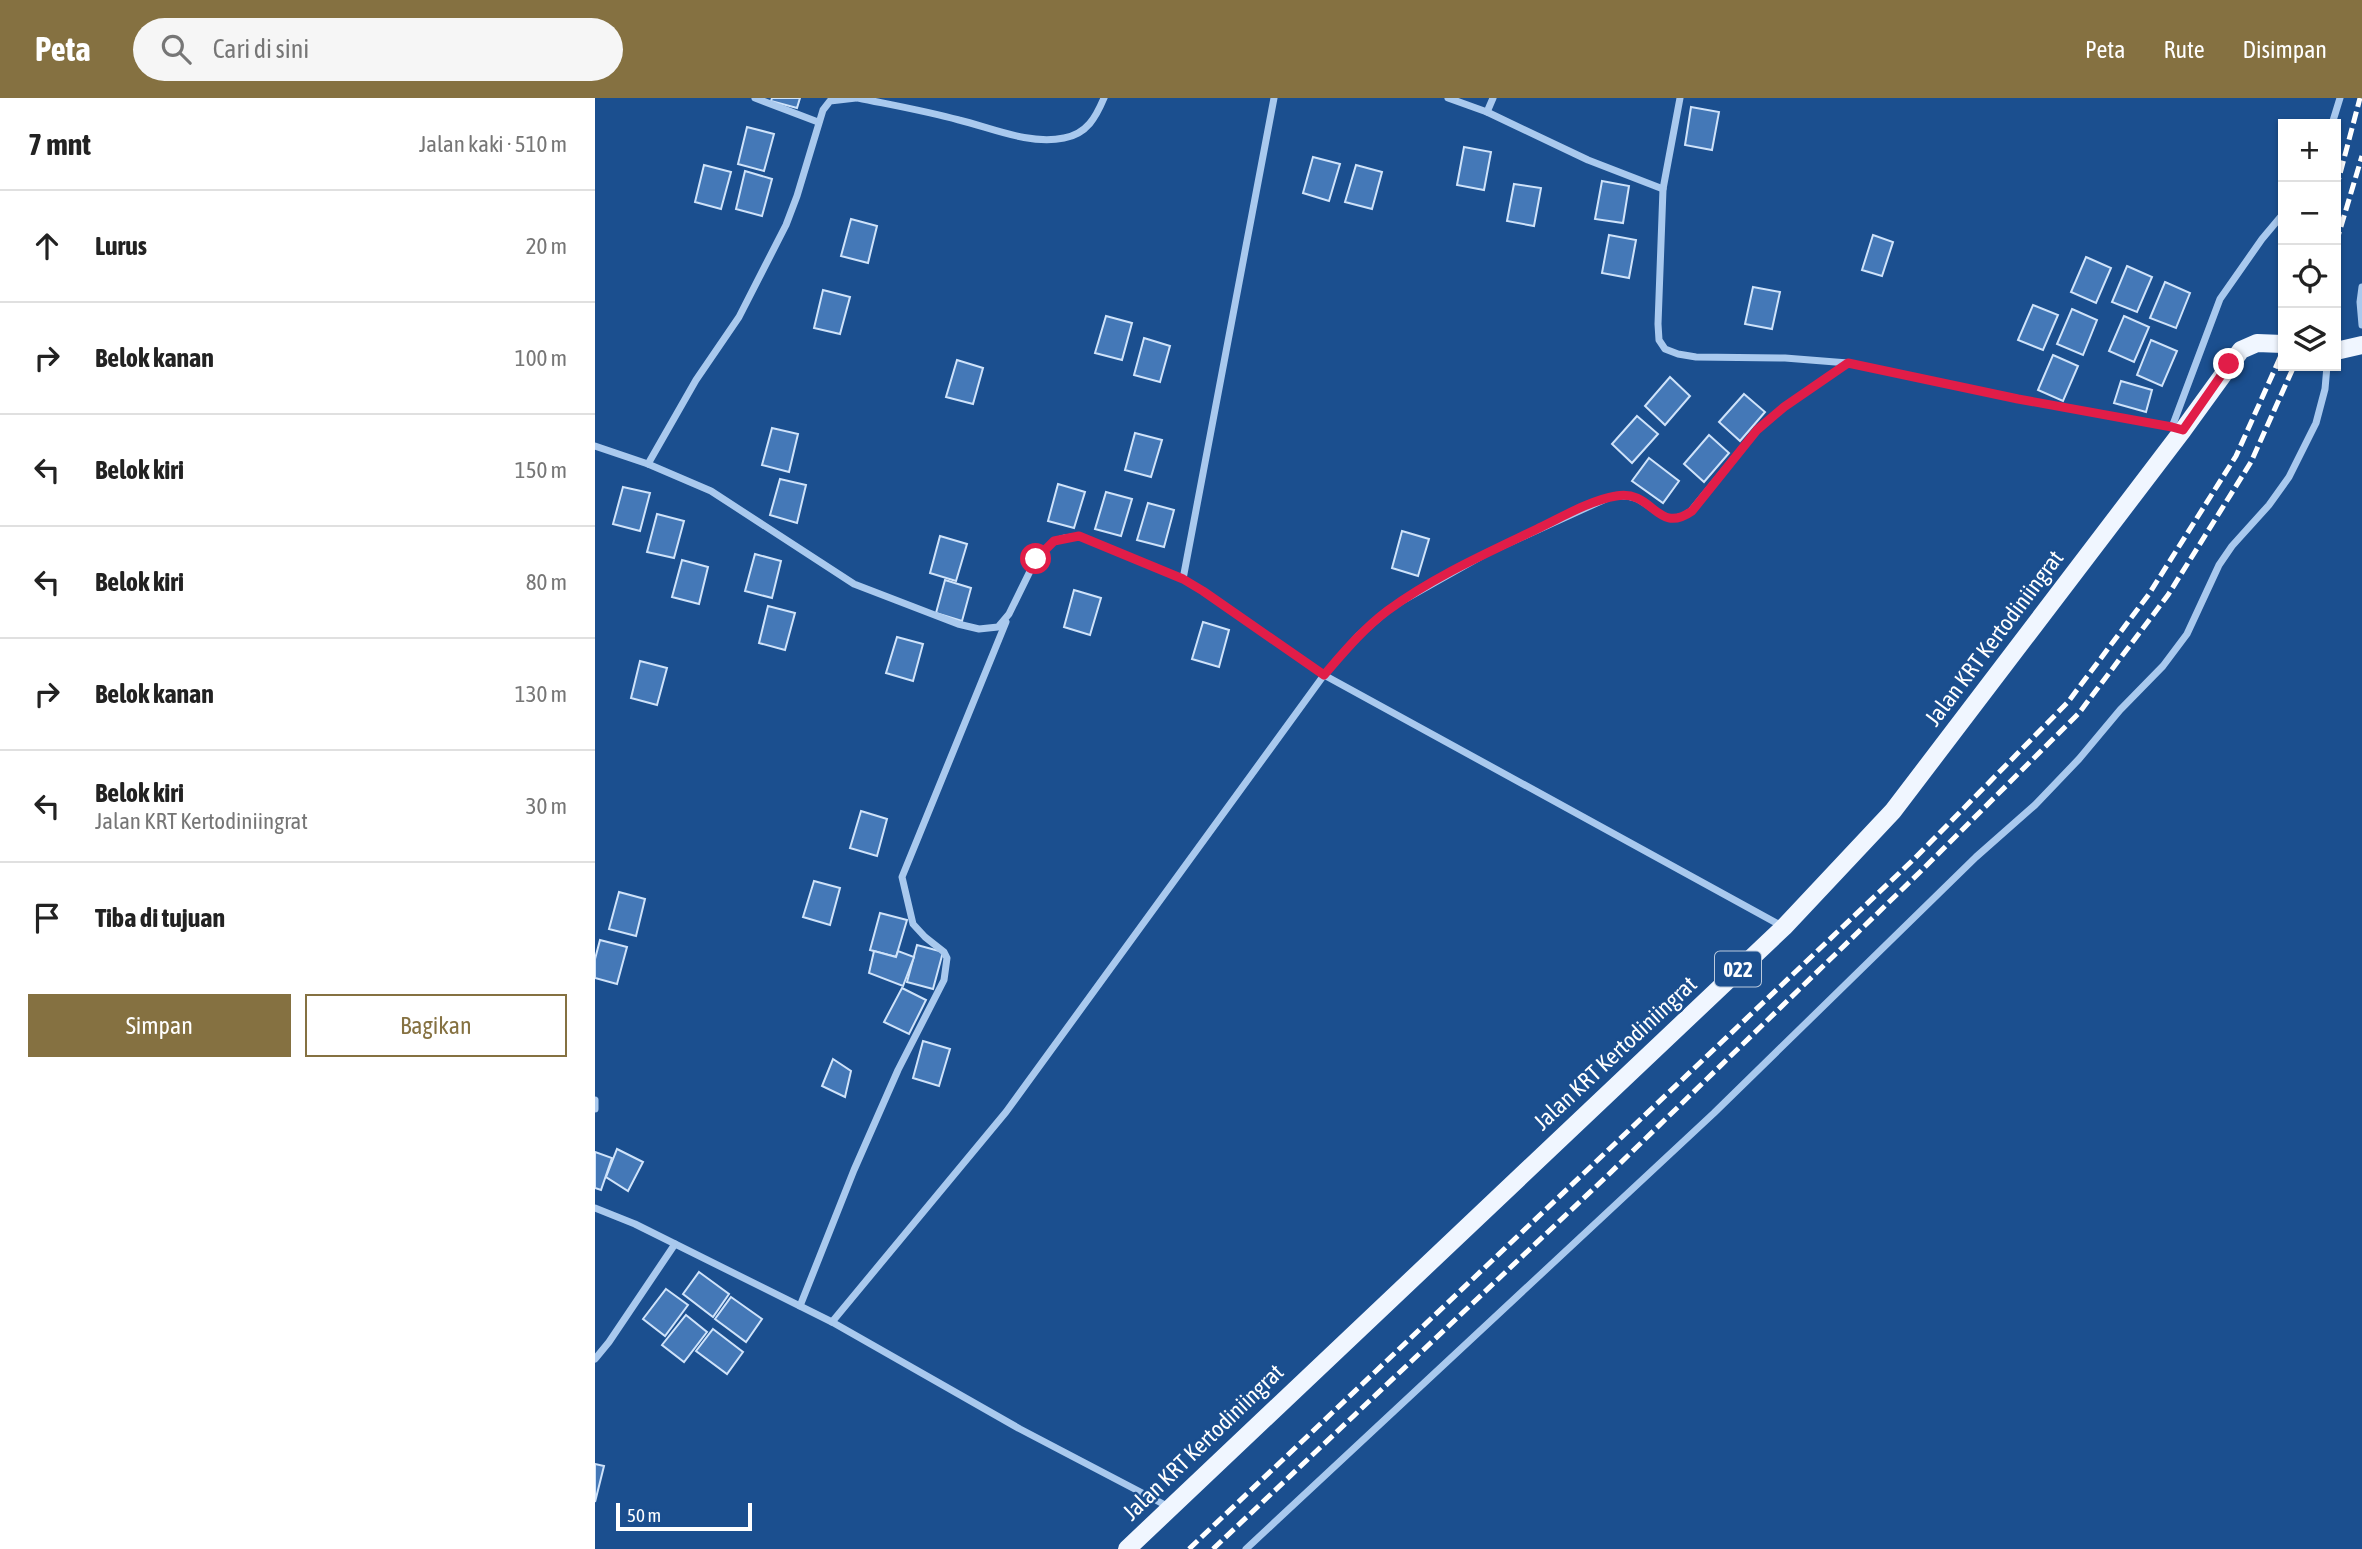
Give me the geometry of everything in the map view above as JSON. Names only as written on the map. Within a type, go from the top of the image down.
[{"type":"main road","name":"Jalan KRT Kertodiniingrat","points":[[1127,1549],[1784,927],[1892,811],[2177,429],[2241,350],[2257,343],[2278,344]]},
{"type":"main road","points":[[2341,350],[2362,345]]},
{"type":"street","points":[[755,98],[818,122]]},
{"type":"street","points":[[648,464],[697,380],[739,317],[780,236],[797,196],[818,122],[830,101],[857,98],[956,119],[1031,139],[1048,139],[1077,134],[1088,126],[1097,115],[1104,98]]},
{"type":"street","points":[[1183,579],[1275,98]]},
{"type":"street","points":[[1448,98],[1588,160],[1663,189]]},
{"type":"street","points":[[1487,113],[1493,98]]},
{"type":"street","points":[[1680,98],[1663,189],[1658,324],[1659,340],[1665,349],[1678,355],[1848,363],[2177,429],[2220,299],[2278,221]]},
{"type":"street","points":[[2334,119],[2340,98]]},
{"type":"street","points":[[2362,287],[2362,325]]},
{"type":"street","points":[[832,1322],[1006,1112],[1324,675],[1358,636],[1388,610],[1489,552],[1610,497],[1627,495],[1647,503],[1670,520],[1680,519],[1692,511],[1757,430],[1784,407],[1848,363]]},
{"type":"street","points":[[1246,1549],[1714,1113],[1976,857],[2035,805],[2079,759],[2179,645],[2187,634],[2219,565],[2270,505],[2289,477],[2316,423],[2327,371]]},
{"type":"street","points":[[595,446],[648,464],[711,491],[854,584],[958,624],[979,629],[999,627],[1009,614]]},
{"type":"street","points":[[800,1306],[854,1170],[898,1070],[944,980],[947,958],[913,925],[902,877],[1009,614],[1036,559],[1054,541],[1079,536],[1183,579],[1324,675],[1784,927]]},
{"type":"street","points":[[595,1100],[595,1109]]},
{"type":"street","points":[[595,1208],[675,1244],[832,1322],[1020,1429],[1169,1508]]},
{"type":"street","points":[[595,1359],[675,1244]]},
{"type":"building","points":[[772,98],[800,98],[797,108],[771,101]]},
{"type":"building","points":[[1691,107],[1719,112],[1712,150],[1685,145]]},
{"type":"building","points":[[747,127],[774,134],[764,171],[738,164]]},
{"type":"building","points":[[1464,147],[1491,152],[1484,190],[1457,185]]},
{"type":"building","points":[[1313,157],[1340,164],[1329,201],[1303,193]]},
{"type":"building","points":[[704,165],[731,172],[721,209],[695,202]]},
{"type":"building","points":[[1356,165],[1382,172],[1372,209],[1345,202]]},
{"type":"building","points":[[745,171],[772,179],[762,216],[736,209]]},
{"type":"building","points":[[1602,181],[1629,186],[1623,223],[1595,219]]},
{"type":"building","points":[[1514,184],[1541,188],[1534,226],[1507,221]]},
{"type":"building","points":[[851,219],[877,226],[868,263],[841,256]]},
{"type":"building","points":[[1609,235],[1636,240],[1629,278],[1602,273]]},
{"type":"building","points":[[1873,235],[1893,242],[1882,276],[1862,270]]},
{"type":"building","points":[[2086,257],[2111,268],[2096,303],[2071,292]]},
{"type":"building","points":[[2127,266],[2152,277],[2137,312],[2112,302]]},
{"type":"building","points":[[2165,282],[2190,293],[2176,328],[2150,318]]},
{"type":"building","points":[[1753,287],[1780,292],[1772,329],[1745,324]]},
{"type":"building","points":[[823,290],[850,297],[840,334],[814,328]]},
{"type":"building","points":[[2033,305],[2058,315],[2043,350],[2018,340]]},
{"type":"building","points":[[2072,309],[2097,320],[2083,355],[2057,344]]},
{"type":"building","points":[[1106,316],[1132,323],[1122,360],[1095,353]]},
{"type":"building","points":[[2124,316],[2149,327],[2134,362],[2109,351]]},
{"type":"building","points":[[1144,338],[1170,346],[1160,382],[1134,375]]},
{"type":"building","points":[[2151,340],[2177,351],[2162,386],[2137,375]]},
{"type":"building","points":[[2053,355],[2078,366],[2063,401],[2038,390]]},
{"type":"building","points":[[957,360],[983,368],[973,404],[946,397]]},
{"type":"building","points":[[1670,377],[1690,396],[1665,425],[1645,406]]},
{"type":"building","points":[[2121,381],[2152,390],[2146,412],[2114,403]]},
{"type":"building","points":[[1744,394],[1765,412],[1740,441],[1719,422]]},
{"type":"building","points":[[1637,416],[1658,434],[1632,463],[1612,444]]},
{"type":"building","points":[[772,428],[798,434],[789,472],[762,465]]},
{"type":"building","points":[[1135,433],[1162,440],[1151,477],[1125,470]]},
{"type":"building","points":[[1709,435],[1729,453],[1704,482],[1684,464]]},
{"type":"building","points":[[1649,458],[1679,481],[1663,503],[1632,481]]},
{"type":"building","points":[[780,479],[806,485],[797,523],[770,515]]},
{"type":"building","points":[[1058,484],[1085,492],[1074,528],[1048,521]]},
{"type":"building","points":[[623,487],[650,493],[640,531],[613,524]]},
{"type":"building","points":[[1106,492],[1132,499],[1121,536],[1095,529]]},
{"type":"building","points":[[1148,503],[1174,510],[1164,547],[1137,540]]},
{"type":"building","points":[[657,514],[684,521],[674,558],[647,552]]},
{"type":"building","points":[[1402,531],[1429,539],[1418,576],[1392,568]]},
{"type":"building","points":[[940,536],[967,544],[956,581],[930,573]]},
{"type":"building","points":[[755,554],[781,561],[772,598],[745,591]]},
{"type":"building","points":[[682,560],[708,567],[699,604],[672,597]]},
{"type":"building","points":[[945,580],[971,588],[962,621],[936,613]]},
{"type":"building","points":[[1074,590],[1101,598],[1090,635],[1064,627]]},
{"type":"building","points":[[768,606],[795,613],[785,650],[759,643]]},
{"type":"building","points":[[1203,622],[1229,630],[1219,667],[1192,659]]},
{"type":"building","points":[[897,637],[923,644],[913,681],[886,673]]},
{"type":"building","points":[[640,661],[667,668],[657,705],[631,698]]},
{"type":"building","points":[[861,811],[887,819],[877,856],[850,848]]},
{"type":"building","points":[[814,881],[840,888],[830,925],[803,917]]},
{"type":"building","points":[[619,892],[645,899],[636,936],[609,929]]},
{"type":"building","points":[[880,913],[907,920],[896,957],[870,950]]},
{"type":"building","points":[[600,940],[627,947],[617,984],[595,978],[595,959]]},
{"type":"building","points":[[917,945],[943,952],[933,989],[907,982]]},
{"type":"building","points":[[874,951],[896,957],[898,951],[914,957],[903,986],[869,973]]},
{"type":"building","points":[[902,988],[926,1000],[909,1034],[884,1022]]},
{"type":"building","points":[[923,1041],[950,1049],[939,1086],[913,1078]]},
{"type":"building","points":[[833,1059],[851,1071],[845,1097],[822,1086]]},
{"type":"building","points":[[617,1149],[643,1162],[628,1191],[606,1177]]},
{"type":"building","points":[[595,1152],[612,1158],[601,1190],[595,1188]]},
{"type":"building","points":[[699,1272],[729,1294],[713,1317],[683,1294]]},
{"type":"building","points":[[666,1289],[688,1305],[665,1336],[643,1319]]},
{"type":"building","points":[[731,1297],[762,1319],[746,1342],[715,1319]]},
{"type":"building","points":[[686,1315],[707,1332],[684,1362],[662,1345]]},
{"type":"building","points":[[713,1329],[743,1352],[727,1374],[696,1351]]},
{"type":"building","points":[[595,1464],[604,1466],[595,1502]]},
{"type":"railway","points":[[2338,182],[2360,98]]},
{"type":"railway","points":[[2341,226],[2362,156]]},
{"type":"railway","points":[[1189,1549],[1914,859],[2068,702],[2149,594],[2236,456],[2278,362]]},
{"type":"railway","points":[[1213,1549],[1606,1177],[1920,872],[2079,713],[2168,595],[2251,462],[2292,371]]},
{"type":"route","points":[[1036,559],[1054,541],[1079,536],[1183,579],[1324,675],[1358,636],[1388,610],[1489,552],[1575,511],[1610,497],[1627,495],[1647,503],[1670,520],[1680,519],[1692,511],[1757,430],[1784,407],[1848,363],[2183,430],[2229,364]]}]
